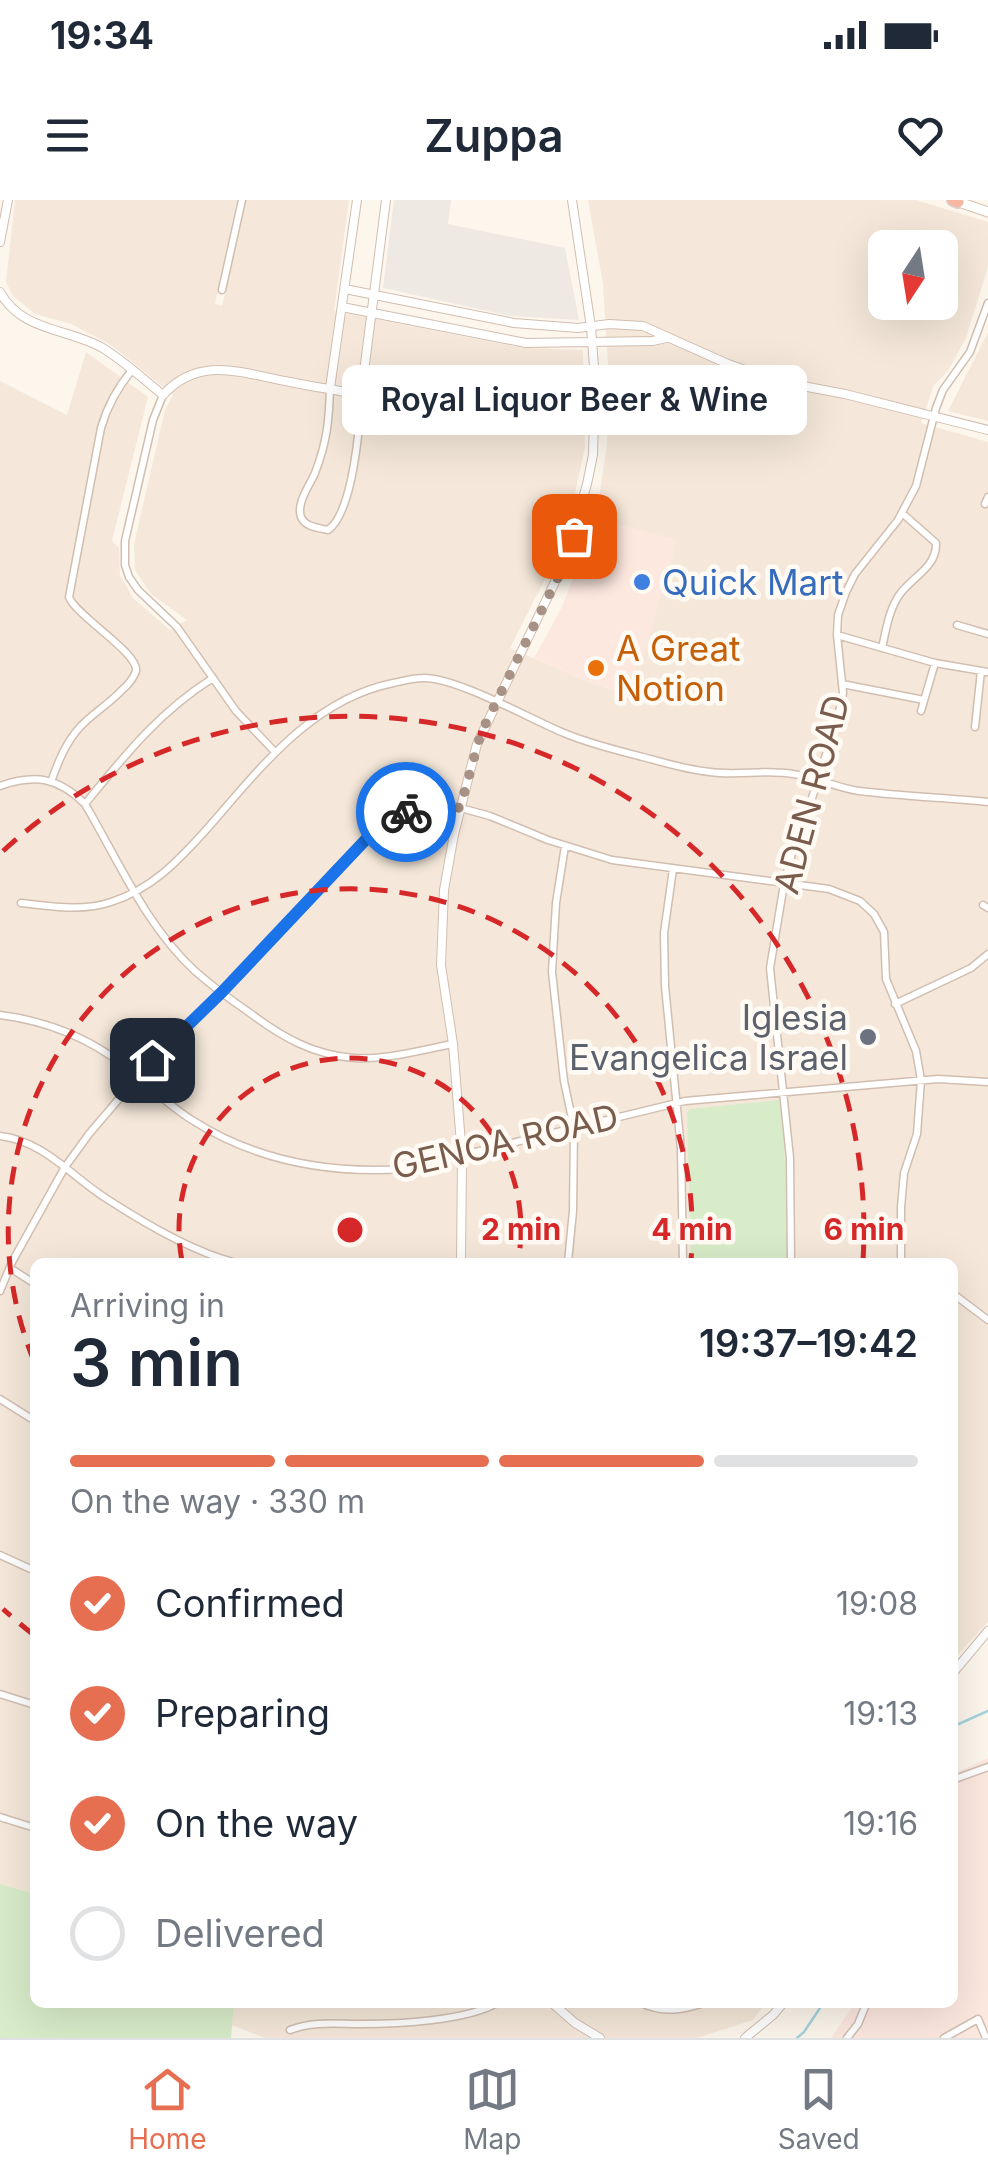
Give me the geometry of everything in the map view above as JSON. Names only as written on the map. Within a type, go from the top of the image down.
[{"type":"main road","points":[[954,201],[988,212]]},
{"type":"street","points":[[0,242],[8,200]]},
{"type":"street","points":[[222,290],[242,201],[232,200]]},
{"type":"street","points":[[357,200],[330,388],[329,428],[301,505],[301,517],[308,525],[328,530],[336,524],[350,484],[359,439],[386,200]]},
{"type":"street","points":[[461,1258],[462,1156],[453,1044],[441,965],[447,866],[477,744],[566,561],[588,484],[594,422],[592,344],[572,200]]},
{"type":"street","points":[[345,289],[514,323],[643,326],[776,381],[846,394],[988,430]]},
{"type":"street","points":[[2,297],[26,320],[81,338],[119,358],[163,395]]},
{"type":"street","name":"ADEN ROAD","points":[[790,1258],[790,1158],[770,968],[798,830],[836,730],[843,693],[838,616],[850,582],[902,513],[916,486],[943,390],[970,352],[988,303]]},
{"type":"street","points":[[342,307],[526,344],[654,342],[666,338]]},
{"type":"street","points":[[484,335],[488,318]]},
{"type":"street","points":[[274,752],[236,711],[177,626],[128,578],[125,541],[152,420],[163,395],[175,383],[190,375],[225,368],[362,395]]},
{"type":"street","points":[[51,782],[71,738],[121,692],[136,672],[134,662],[72,604],[69,596],[104,416],[132,370]]},
{"type":"street","points":[[882,648],[895,603],[932,563],[936,552],[936,543],[902,513]]},
{"type":"street","points":[[957,625],[988,634]]},
{"type":"street","points":[[837,635],[985,672],[975,727]]},
{"type":"street","points":[[921,711],[935,662]]},
{"type":"street","points":[[85,804],[127,752],[170,708],[214,678]]},
{"type":"street","points":[[20,903],[76,908],[108,904],[136,892],[166,873],[274,752],[315,718],[342,702],[389,684],[424,678],[469,690],[603,748],[708,772],[797,774],[860,791],[988,802]]},
{"type":"street","points":[[842,684],[924,700]]},
{"type":"street","points":[[0,786],[32,778],[51,782],[85,804],[154,922],[175,950],[195,971],[287,1039],[334,1055],[373,1058],[453,1044]]},
{"type":"street","points":[[0,1291],[65,1167],[152,1060],[372,833],[416,808],[436,804],[490,816],[612,860],[843,893],[874,914],[884,932],[886,978],[916,1051],[921,1080],[917,1134],[904,1173],[902,1258]]},
{"type":"street","points":[[565,846],[556,903],[552,972],[564,1082],[574,1128],[568,1258]]},
{"type":"street","points":[[673,868],[664,934],[665,986],[681,1150],[683,1258]]},
{"type":"street","points":[[896,1004],[970,968],[988,954]]},
{"type":"street","name":"GENOA ROAD","points":[[0,1014],[62,1028],[122,1064],[188,1118],[216,1134],[244,1148],[311,1166],[405,1169],[676,1103],[921,1080],[988,1082]]},
{"type":"street","points":[[0,1136],[31,1144],[105,1198],[191,1246],[222,1258]]},
{"type":"street","points":[[10,1268],[30,1281]]},
{"type":"street","points":[[958,1298],[988,1320]]},
{"type":"street","points":[[0,1399],[30,1418]]},
{"type":"street","points":[[0,1556],[30,1568]]},
{"type":"street","points":[[958,1667],[988,1630]]},
{"type":"street","points":[[0,1694],[30,1703]]},
{"type":"street","points":[[958,1778],[988,1767]]},
{"type":"street","points":[[0,1817],[30,1826]]},
{"type":"street","points":[[290,2030],[307,2024],[369,2024],[451,2017],[486,2008]]},
{"type":"street","points":[[558,2008],[600,2038]]},
{"type":"street","points":[[656,2008],[685,2008]]},
{"type":"street","points":[[745,2038],[778,2008]]},
{"type":"street","points":[[847,2038],[865,2008]]},
{"type":"street","points":[[944,2038],[978,2020],[986,2038]]},
{"type":"shaded area","points":[[15,200],[237,200],[215,304],[222,306],[246,200],[349,200],[334,311],[523,348],[583,350],[585,447],[569,521],[510,648],[620,692],[676,540],[596,519],[607,444],[609,379],[603,284],[588,200],[916,200],[988,222],[988,267],[966,338],[948,371],[934,385],[921,423],[988,442],[988,1622],[958,1655],[958,1258],[30,1258],[30,1893],[0,1884],[0,381],[67,415],[86,352],[148,397],[112,541],[119,548],[120,575],[133,598],[170,630],[187,620],[151,594],[135,570],[134,544],[165,410],[173,395],[111,345],[71,324],[35,314],[13,296],[6,282]]},
{"type":"shaded area","points":[[394,200],[451,200],[448,224],[565,248],[579,320],[510,316],[383,288]]},
{"type":"shaded area","points":[[988,332],[988,421],[948,411]]},
{"type":"shaded area","points":[[596,519],[677,540],[643,657],[620,692],[534,658],[562,607]]},
{"type":"shaded area","points":[[988,1758],[988,2038],[831,2038],[852,2008],[958,2008],[958,1772]]},
{"type":"shaded area","points":[[233,2008],[762,2008],[753,2020],[697,2038],[265,2038],[232,2025]]},
{"type":"green space","points":[[778,1100],[782,1105],[787,1258],[691,1258],[687,1113],[690,1109]]},
{"type":"green space","points":[[0,1884],[30,1893],[30,2008],[234,2008],[231,2038],[0,2038]]},
{"type":"waterway","points":[[958,1724],[988,1711]]},
{"type":"waterway","points":[[797,2038],[820,2008]]},
{"type":"way so far","points":[[406,812],[436,804],[460,808],[481,733],[566,561],[574,536]]},
{"type":"place","name":"Royal Liquor Beer & Wine","points":[[574,536]]},
{"type":"place","name":"Quick Mart","points":[[642,582]]},
{"type":"place","name":"A Great Notion","points":[[596,668]]},
{"type":"place","name":"Iglesia Evangelica Israel","points":[[868,1037]]},
{"type":"route","points":[[152,1060],[278,935],[372,833],[406,812]]}]
